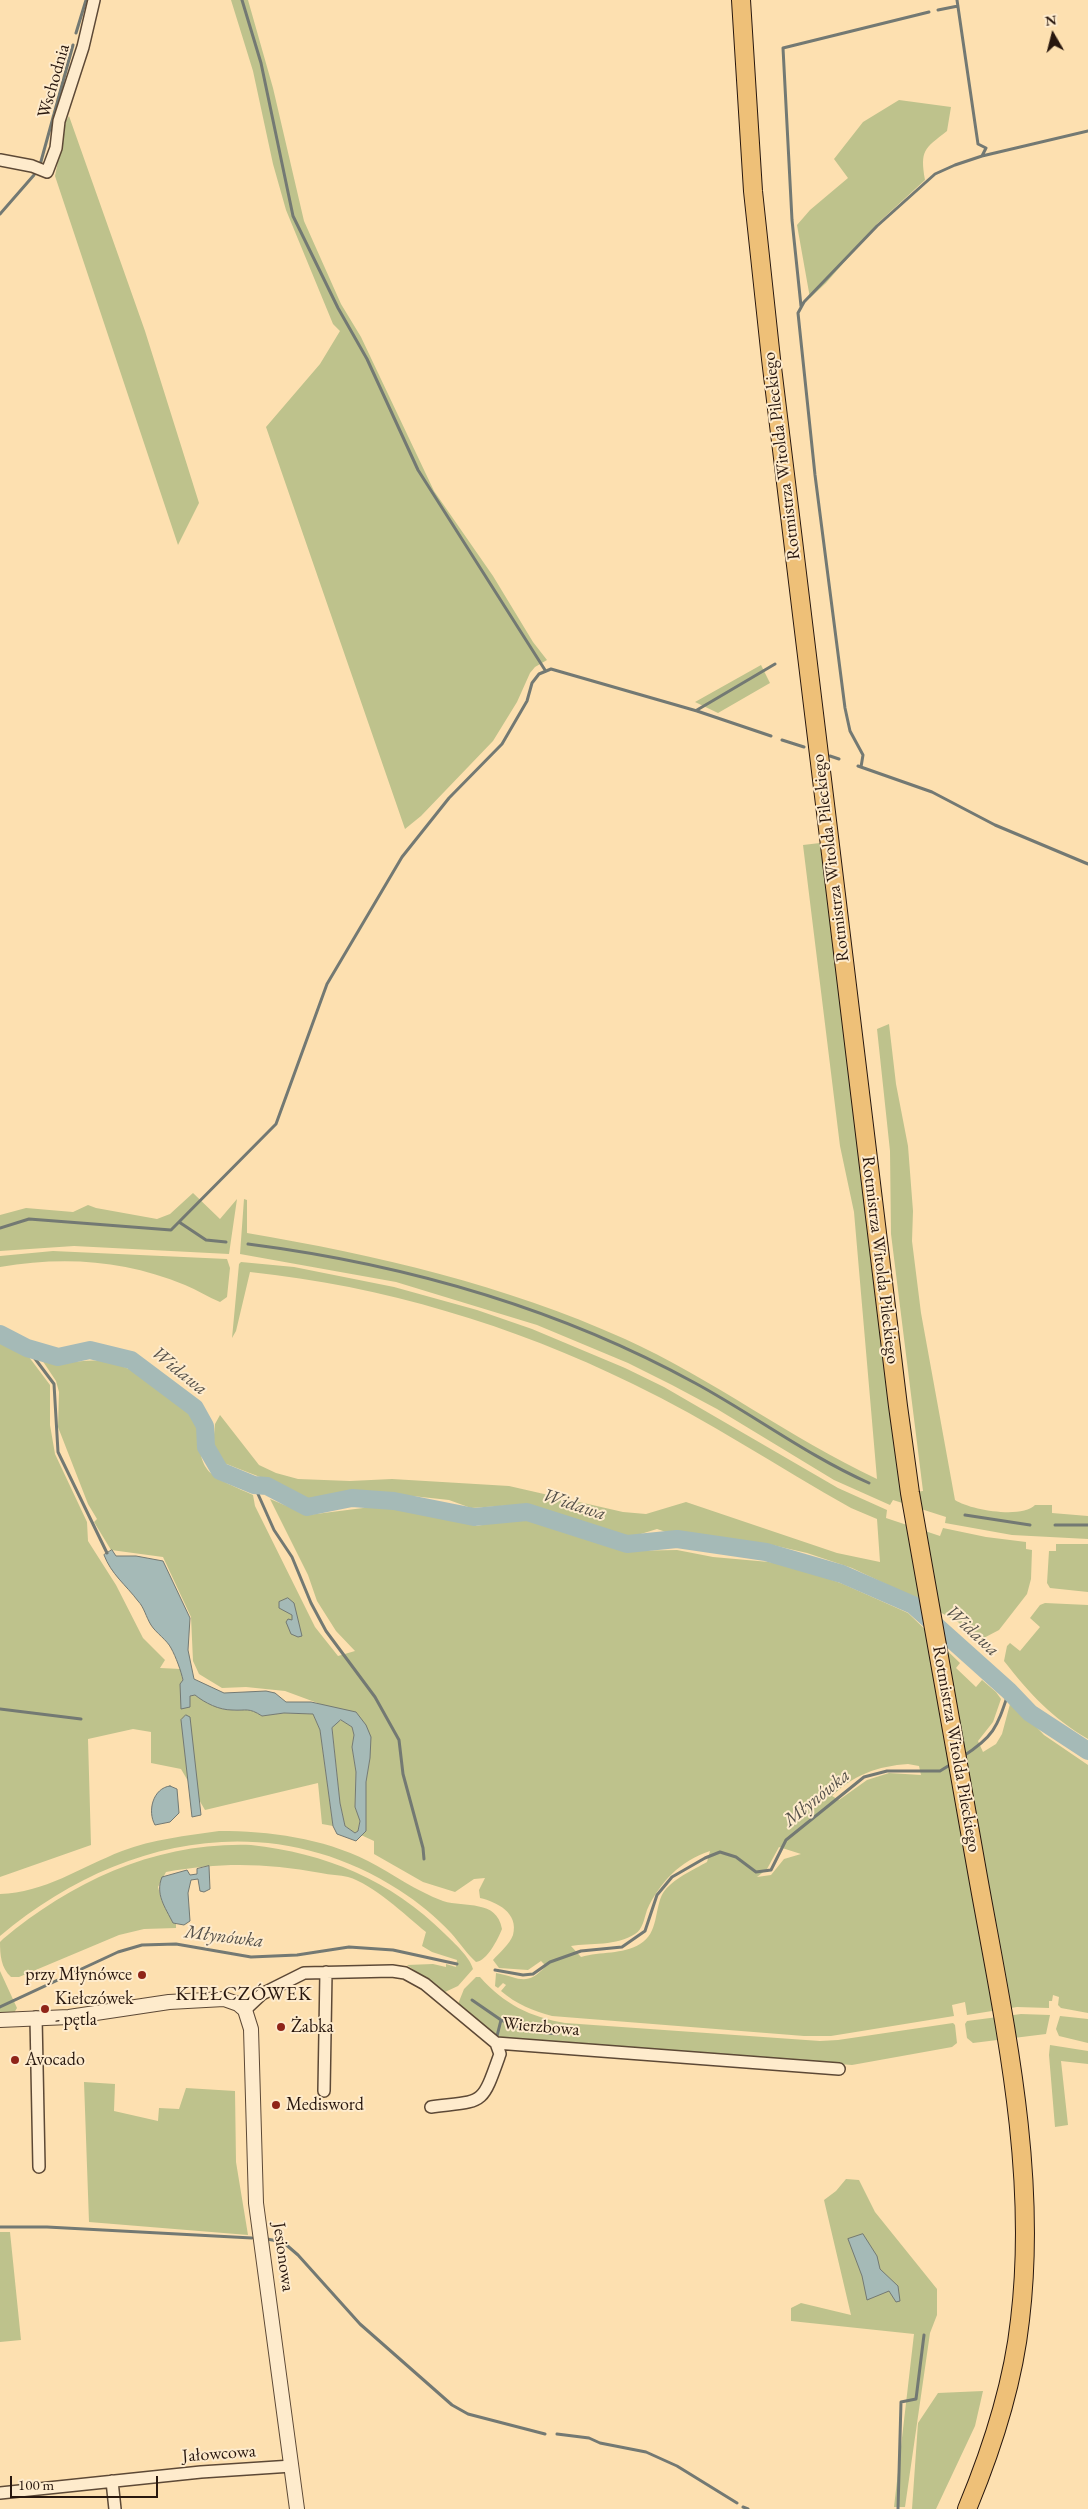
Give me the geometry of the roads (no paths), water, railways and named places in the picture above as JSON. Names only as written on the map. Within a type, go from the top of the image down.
[{"type":"main road","name":"Rotmistrza Witolda Pileckiego","points":[[741,0],[753,191],[771,359],[867,1160],[910,1493],[1009,2051],[1023,2178],[1025,2269],[1020,2321],[1000,2417],[967,2509]]},
{"type":"street","name":"Wschodnia","points":[[0,160],[32,166],[47,172],[56,148],[59,121],[83,46],[94,0]]},
{"type":"street","points":[[324,2091],[326,1972]]},
{"type":"street","name":"Wierzbowa","points":[[245,2010],[262,1994],[286,1980],[304,1973],[405,1973],[425,1984],[496,2043],[839,2069]]},
{"type":"street","points":[[0,2020],[86,2015],[140,2006],[211,1999],[230,2000],[245,2010]]},
{"type":"street","name":"Jesionowa","points":[[245,2010],[251,2029],[256,2203],[297,2509]]},
{"type":"street","points":[[36,2017],[39,2168]]},
{"type":"street","points":[[431,2107],[475,2101],[483,2096],[500,2054],[496,2043]]},
{"type":"street","name":"Jałowcowa","points":[[0,2492],[292,2466]]},
{"type":"street","points":[[112,2481],[115,2509]]},
{"type":"waterway","points":[[76,33],[86,0]]},
{"type":"waterway","points":[[242,0],[261,63],[293,216],[338,308],[367,359],[418,470],[545,670]]},
{"type":"waterway","points":[[957,0],[978,144],[986,148],[982,156]]},
{"type":"waterway","points":[[938,10],[958,6]]},
{"type":"waterway","points":[[801,306],[792,220],[783,48],[929,12]]},
{"type":"waterway","points":[[40,165],[73,45]]},
{"type":"waterway","points":[[861,767],[863,755],[850,731],[845,708],[815,475],[798,313],[804,302],[877,226],[935,174],[982,156],[1088,131]]},
{"type":"waterway","points":[[0,214],[34,175]]},
{"type":"waterway","points":[[697,710],[775,664]]},
{"type":"waterway","points":[[0,1228],[29,1219],[171,1230],[276,1124],[327,984],[402,857],[449,798],[502,744],[527,701],[532,683],[539,674],[551,669],[697,711],[771,736]]},
{"type":"waterway","points":[[782,740],[804,747]]},
{"type":"waterway","points":[[830,756],[839,759]]},
{"type":"waterway","points":[[858,766],[932,792],[995,825],[1088,864]]},
{"type":"waterway","points":[[179,1222],[206,1240],[226,1242]]},
{"type":"waterway","points":[[248,1244],[364,1264],[421,1277],[534,1311],[589,1332],[643,1356],[695,1383],[803,1448],[869,1483]]},
{"type":"waterway","name":"Widawa","points":[[0,1334],[27,1348],[58,1357],[90,1350],[131,1360],[195,1408],[205,1426],[206,1447],[220,1471],[254,1485],[267,1486],[307,1507],[352,1498],[394,1501],[474,1517],[527,1512],[627,1544],[677,1539],[766,1552],[842,1574],[913,1605],[1009,1691],[1030,1713],[1088,1751]]},
{"type":"waterway","points":[[27,1348],[54,1384],[58,1452],[107,1553]]},
{"type":"waterway","points":[[254,1485],[274,1530],[292,1557],[311,1603],[326,1631],[375,1697],[399,1740],[403,1774],[423,1848],[424,1859]]},
{"type":"waterway","points":[[965,1515],[1030,1525]]},
{"type":"waterway","points":[[1055,1525],[1088,1525]]},
{"type":"waterway","name":"Młynówka","points":[[962,1757],[982,1743],[993,1730],[998,1722],[1009,1691]]},
{"type":"waterway","points":[[0,1709],[81,1719]]},
{"type":"waterway","name":"Młynówka","points":[[495,1970],[523,1975],[533,1974],[550,1962],[581,1951],[622,1947],[645,1931],[657,1895],[672,1877],[705,1858],[720,1852],[736,1857],[756,1872],[771,1870],[786,1840],[864,1777],[887,1771],[940,1771],[953,1763]]},
{"type":"waterway","name":"Młynówka","points":[[0,2007],[118,1952],[142,1945],[176,1944],[251,1957],[297,1955],[349,1947],[393,1950],[457,1964]]},
{"type":"waterway","points":[[472,2000],[501,2020]]},
{"type":"waterway","points":[[497,2036],[501,2020],[529,2031],[557,2034]]},
{"type":"waterway","points":[[0,2227],[47,2227],[252,2238]]},
{"type":"waterway","points":[[267,2239],[283,2242],[298,2255],[360,2324],[452,2405],[468,2414],[545,2434]]},
{"type":"waterway","points":[[898,2509],[901,2402],[916,2399],[924,2335]]},
{"type":"waterway","points":[[557,2434],[589,2438],[600,2443],[646,2452],[677,2466],[737,2503]]},
{"type":"waterway","points":[[743,2507],[748,2509]]},
{"type":"place","name":"przy Młynówce","points":[[142,1975]]},
{"type":"place","name":"Kiełczówek - pętla","points":[[45,2009]]},
{"type":"place","name":"Żabka","points":[[281,2027]]},
{"type":"place","name":"Avocado","points":[[15,2060]]},
{"type":"place","name":"Medisword","points":[[276,2105]]},
{"type":"district","name":"KIEŁCZÓWEK","points":[[244,1995]]}]
